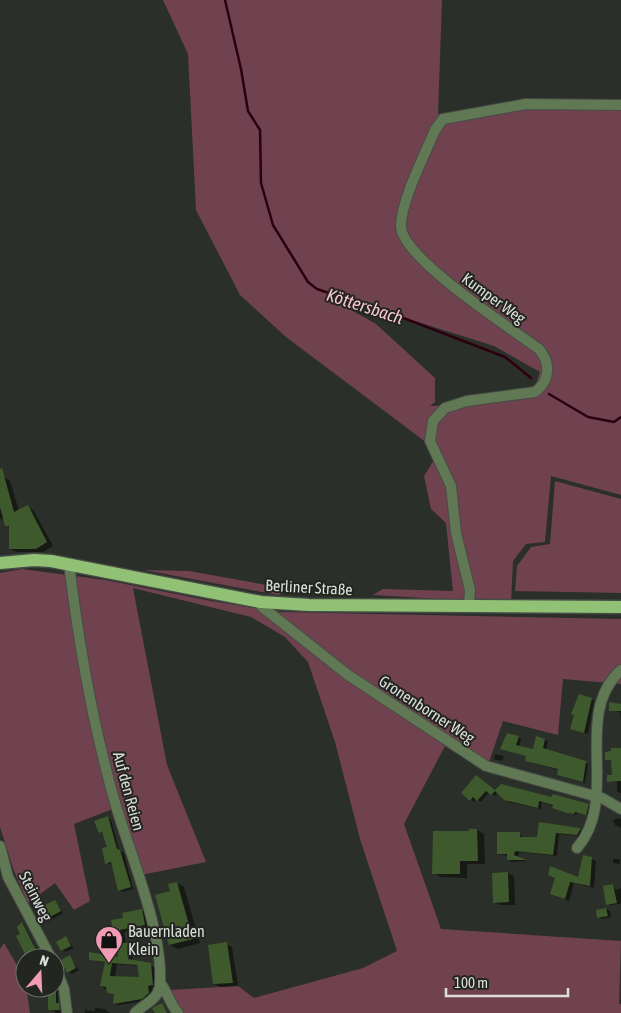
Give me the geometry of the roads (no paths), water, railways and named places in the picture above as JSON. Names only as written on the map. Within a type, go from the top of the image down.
[{"type":"main road","name":"Berliner Straße","points":[[0,563],[34,560],[69,564],[261,602],[309,605],[621,607]]},
{"type":"street","name":"Kumper Weg","points":[[469,605],[470,590],[456,532],[451,486],[430,441],[433,421],[444,408],[467,401],[535,392],[546,380],[548,366],[546,359],[539,349],[458,292],[407,241],[401,227],[404,207],[435,130],[443,119],[520,104],[621,105]]},
{"type":"street","name":"Auf den Reien","points":[[69,564],[83,669],[116,805],[149,911],[160,966],[160,984]]},
{"type":"street","name":"Gronenborner Weg","points":[[261,602],[262,606],[348,675],[486,766],[621,802]]},
{"type":"street","points":[[577,848],[589,837],[593,830],[602,798],[598,733],[603,696],[614,676],[621,670]]},
{"type":"street","name":"Gronenborner Weg","points":[[602,798],[621,809]]},
{"type":"street","name":"Steinweg","points":[[0,846],[8,877],[46,948]]},
{"type":"street","points":[[135,1013],[155,997],[160,984],[168,993],[173,1008],[178,1013]]},
{"type":"street","points":[[65,997],[67,1013]]},
{"type":"waterway","name":"Köttersbach","points":[[225,0],[241,69],[248,111],[260,130],[261,183],[273,225],[308,282],[317,289],[406,319],[505,357],[531,378]]},
{"type":"waterway","name":"Köttersbach","points":[[549,394],[588,417],[614,422],[621,417]]},
{"type":"place","name":"Bauernladen Klein","points":[[109,964]]}]
